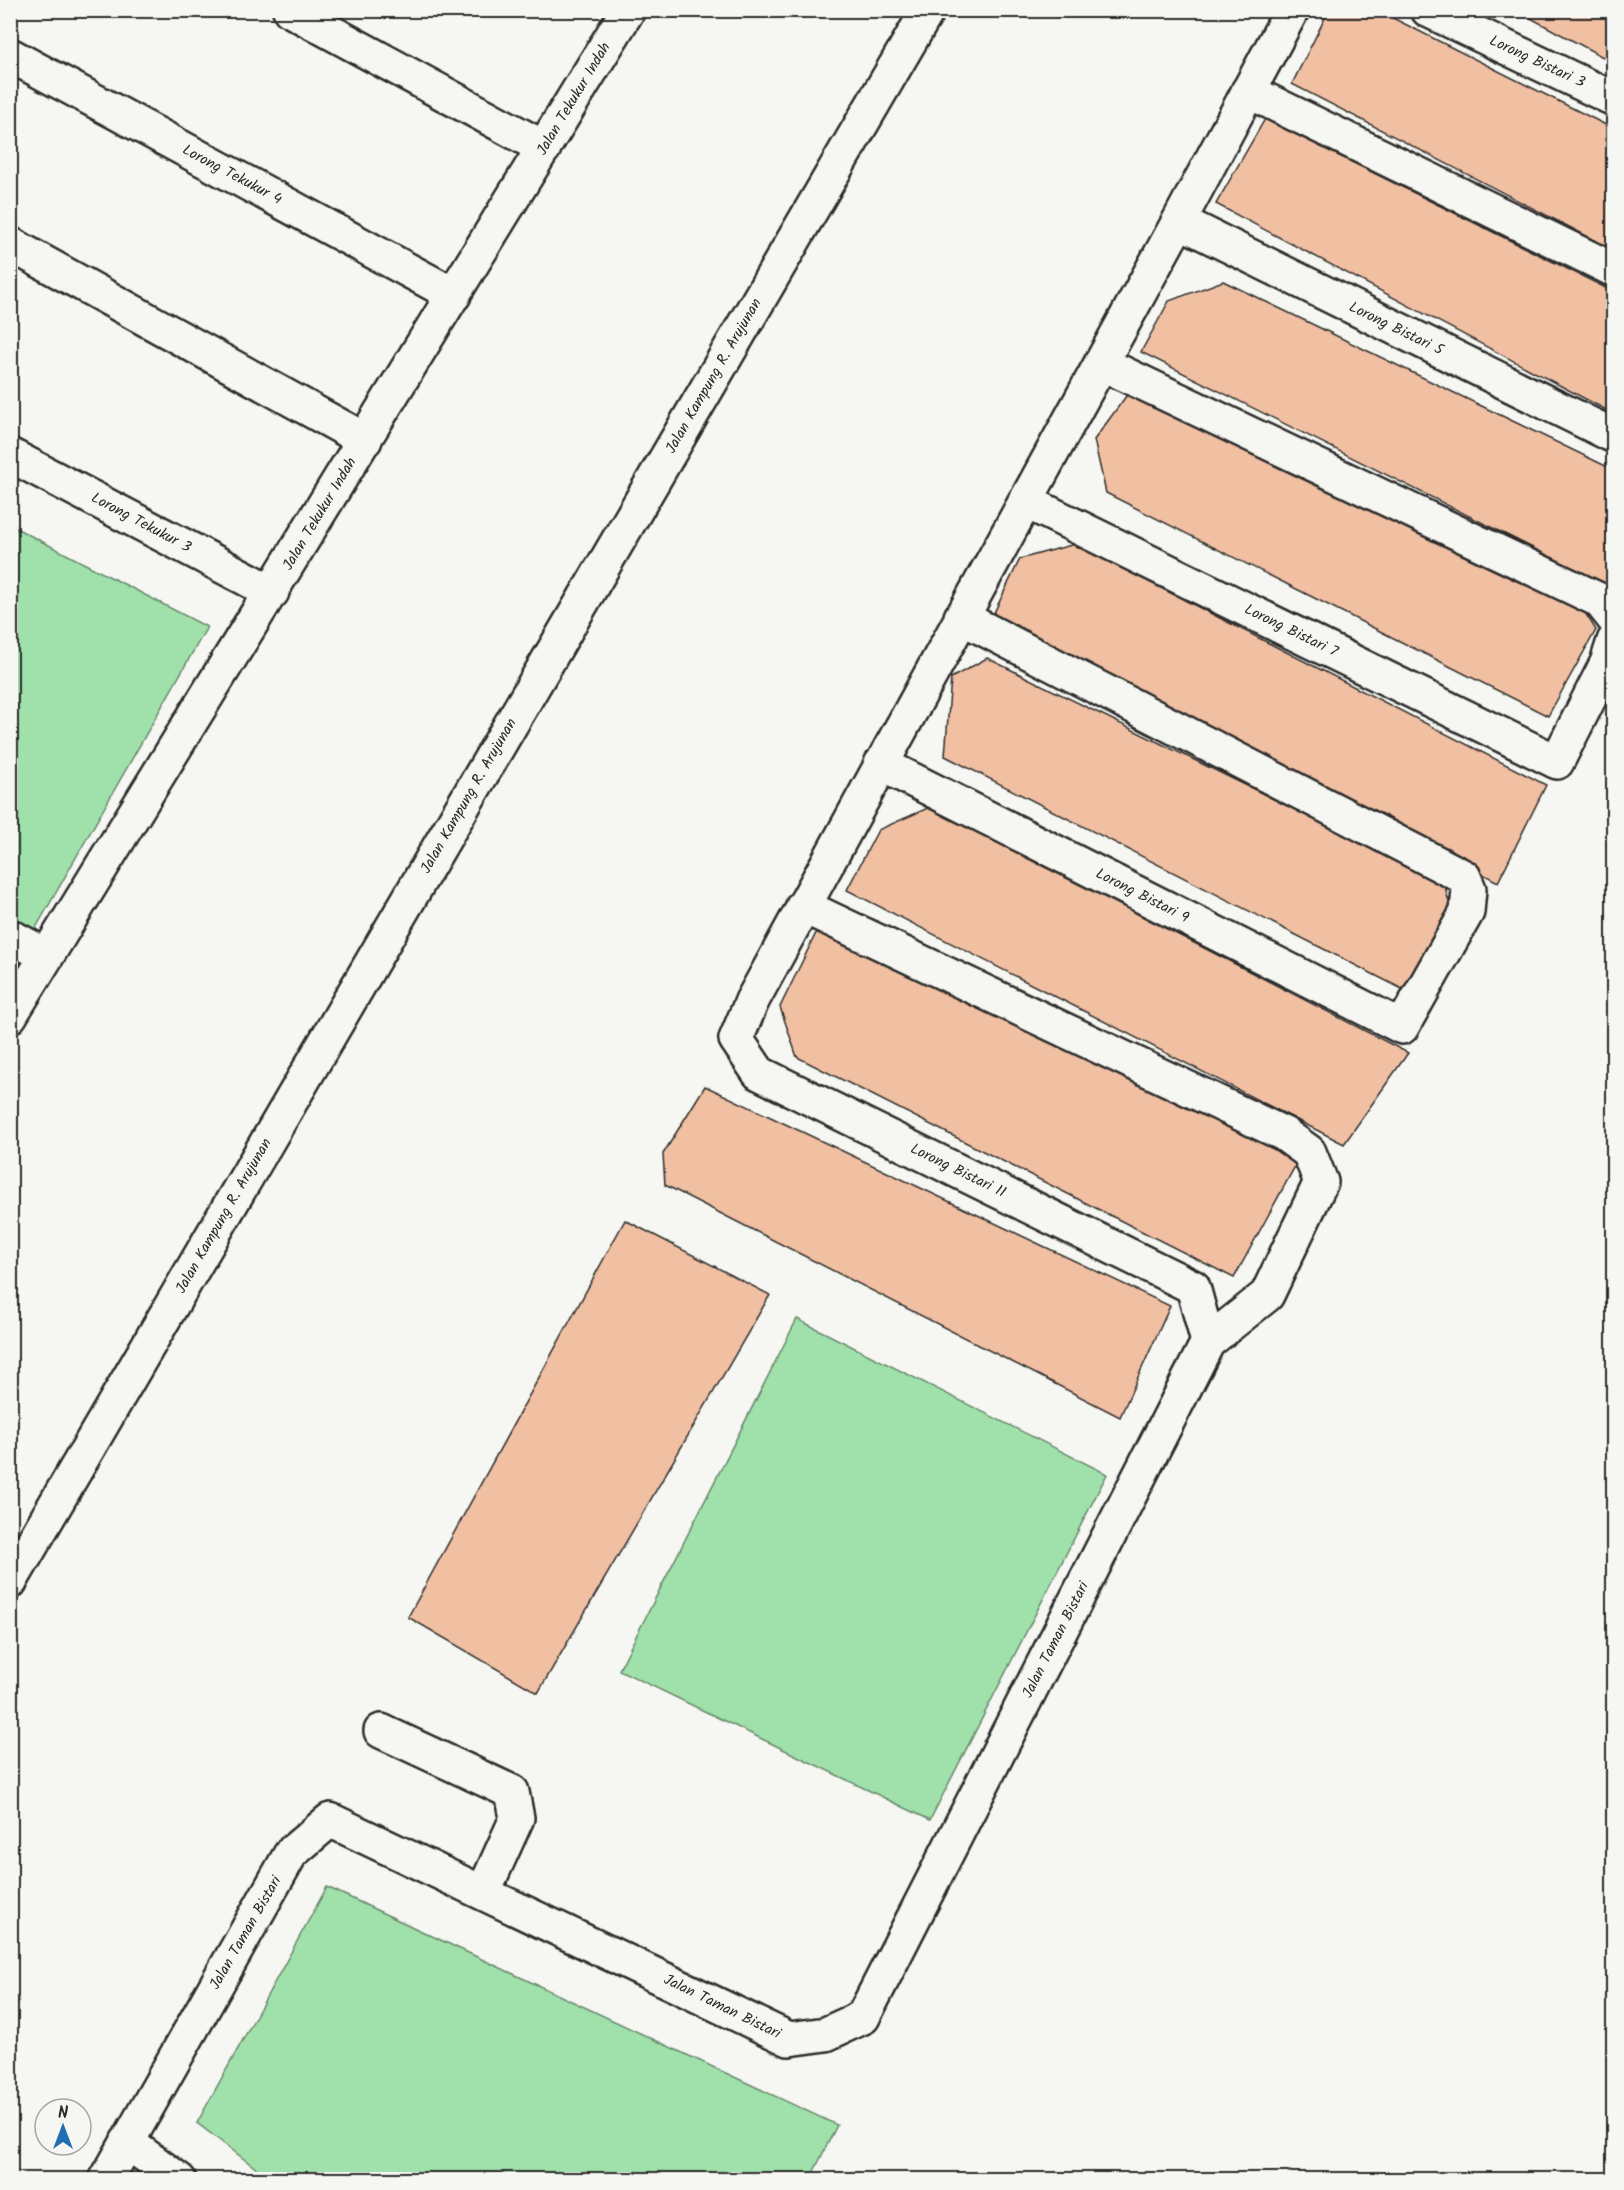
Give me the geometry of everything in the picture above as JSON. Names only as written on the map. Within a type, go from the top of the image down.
[{"type":"street","points":[[290,10],[544,148]]},
{"type":"street","name":"Jalan Tekukur Indah","points":[[10,1016],[628,10]]},
{"type":"street","name":"Jalan Kampung R. Arujunan","points":[[10,1582],[928,10]]},
{"type":"street","points":[[1208,1342],[1267,1295],[1321,1182],[1309,1152],[1284,1134],[803,906],[1179,221],[1292,10]]},
{"type":"street","name":"Lorong Bistari 3","points":[[1428,10],[1614,99]]},
{"type":"street","name":"Lorong Tekukur 4","points":[[10,55],[454,295]]},
{"type":"street","points":[[1248,91],[1614,270]]},
{"type":"street","name":"Lorong Bistari 5","points":[[1179,221],[1614,436]]},
{"type":"street","points":[[10,244],[365,440]]},
{"type":"street","points":[[1101,363],[1599,600],[1614,619]]},
{"type":"street","name":"Lorong Tekukur 3","points":[[10,455],[272,592]]},
{"type":"street","name":"Lorong Bistari 7","points":[[1025,501],[1557,762],[1607,663],[1614,641]]},
{"type":"street","name":"Lorong Bistari 9","points":[[881,764],[1402,1027],[1467,912],[1469,889],[1464,877],[961,617]]},
{"type":"street","name":"Lorong Bistari 11","points":[[803,906],[752,1001],[736,1039],[759,1073],[1193,1287],[1208,1342]]},
{"type":"street","points":[[10,936],[47,956]]},
{"type":"street","name":"Jalan Taman Bistari","points":[[106,2180],[291,1852],[330,1820],[789,2039],[826,2034],[862,2017],[1208,1342]]},
{"type":"street","points":[[381,1731],[512,1792],[518,1818],[483,1893]]},
{"type":"street","points":[[127,2142],[179,2180]]},
{"type":"green space","points":[[10,525],[207,627],[33,933],[11,921]]},
{"type":"green space","points":[[797,1319],[1107,1474],[930,1820],[619,1670]]},
{"type":"green space","points":[[327,1887],[837,2125],[810,2179],[270,2179],[197,2123]]},
{"type":"building","points":[[1329,10],[1377,10],[1614,129],[1614,250],[1292,84]]},
{"type":"building","points":[[1516,10],[1614,10],[1614,63]]},
{"type":"building","points":[[1265,119],[1614,292],[1614,414],[1216,204]]},
{"type":"building","points":[[1223,281],[1614,470],[1614,582],[1611,587],[1141,352],[1169,301]]},
{"type":"building","points":[[1132,388],[1584,611],[1596,630],[1548,716],[1106,493],[1094,440]]},
{"type":"building","points":[[1075,544],[1546,785],[1498,882],[992,617],[1020,559]]},
{"type":"building","points":[[987,658],[1444,883],[1452,914],[1408,992],[945,756],[951,678]]},
{"type":"building","points":[[930,807],[1408,1053],[1344,1144],[847,890],[878,830]]},
{"type":"building","points":[[819,927],[1300,1157],[1234,1278],[797,1057],[780,1007]]},
{"type":"building","points":[[705,1086],[1170,1306],[1120,1417],[665,1185],[663,1154]]},
{"type":"building","points":[[625,1220],[770,1295],[538,1693],[408,1617]]}]
